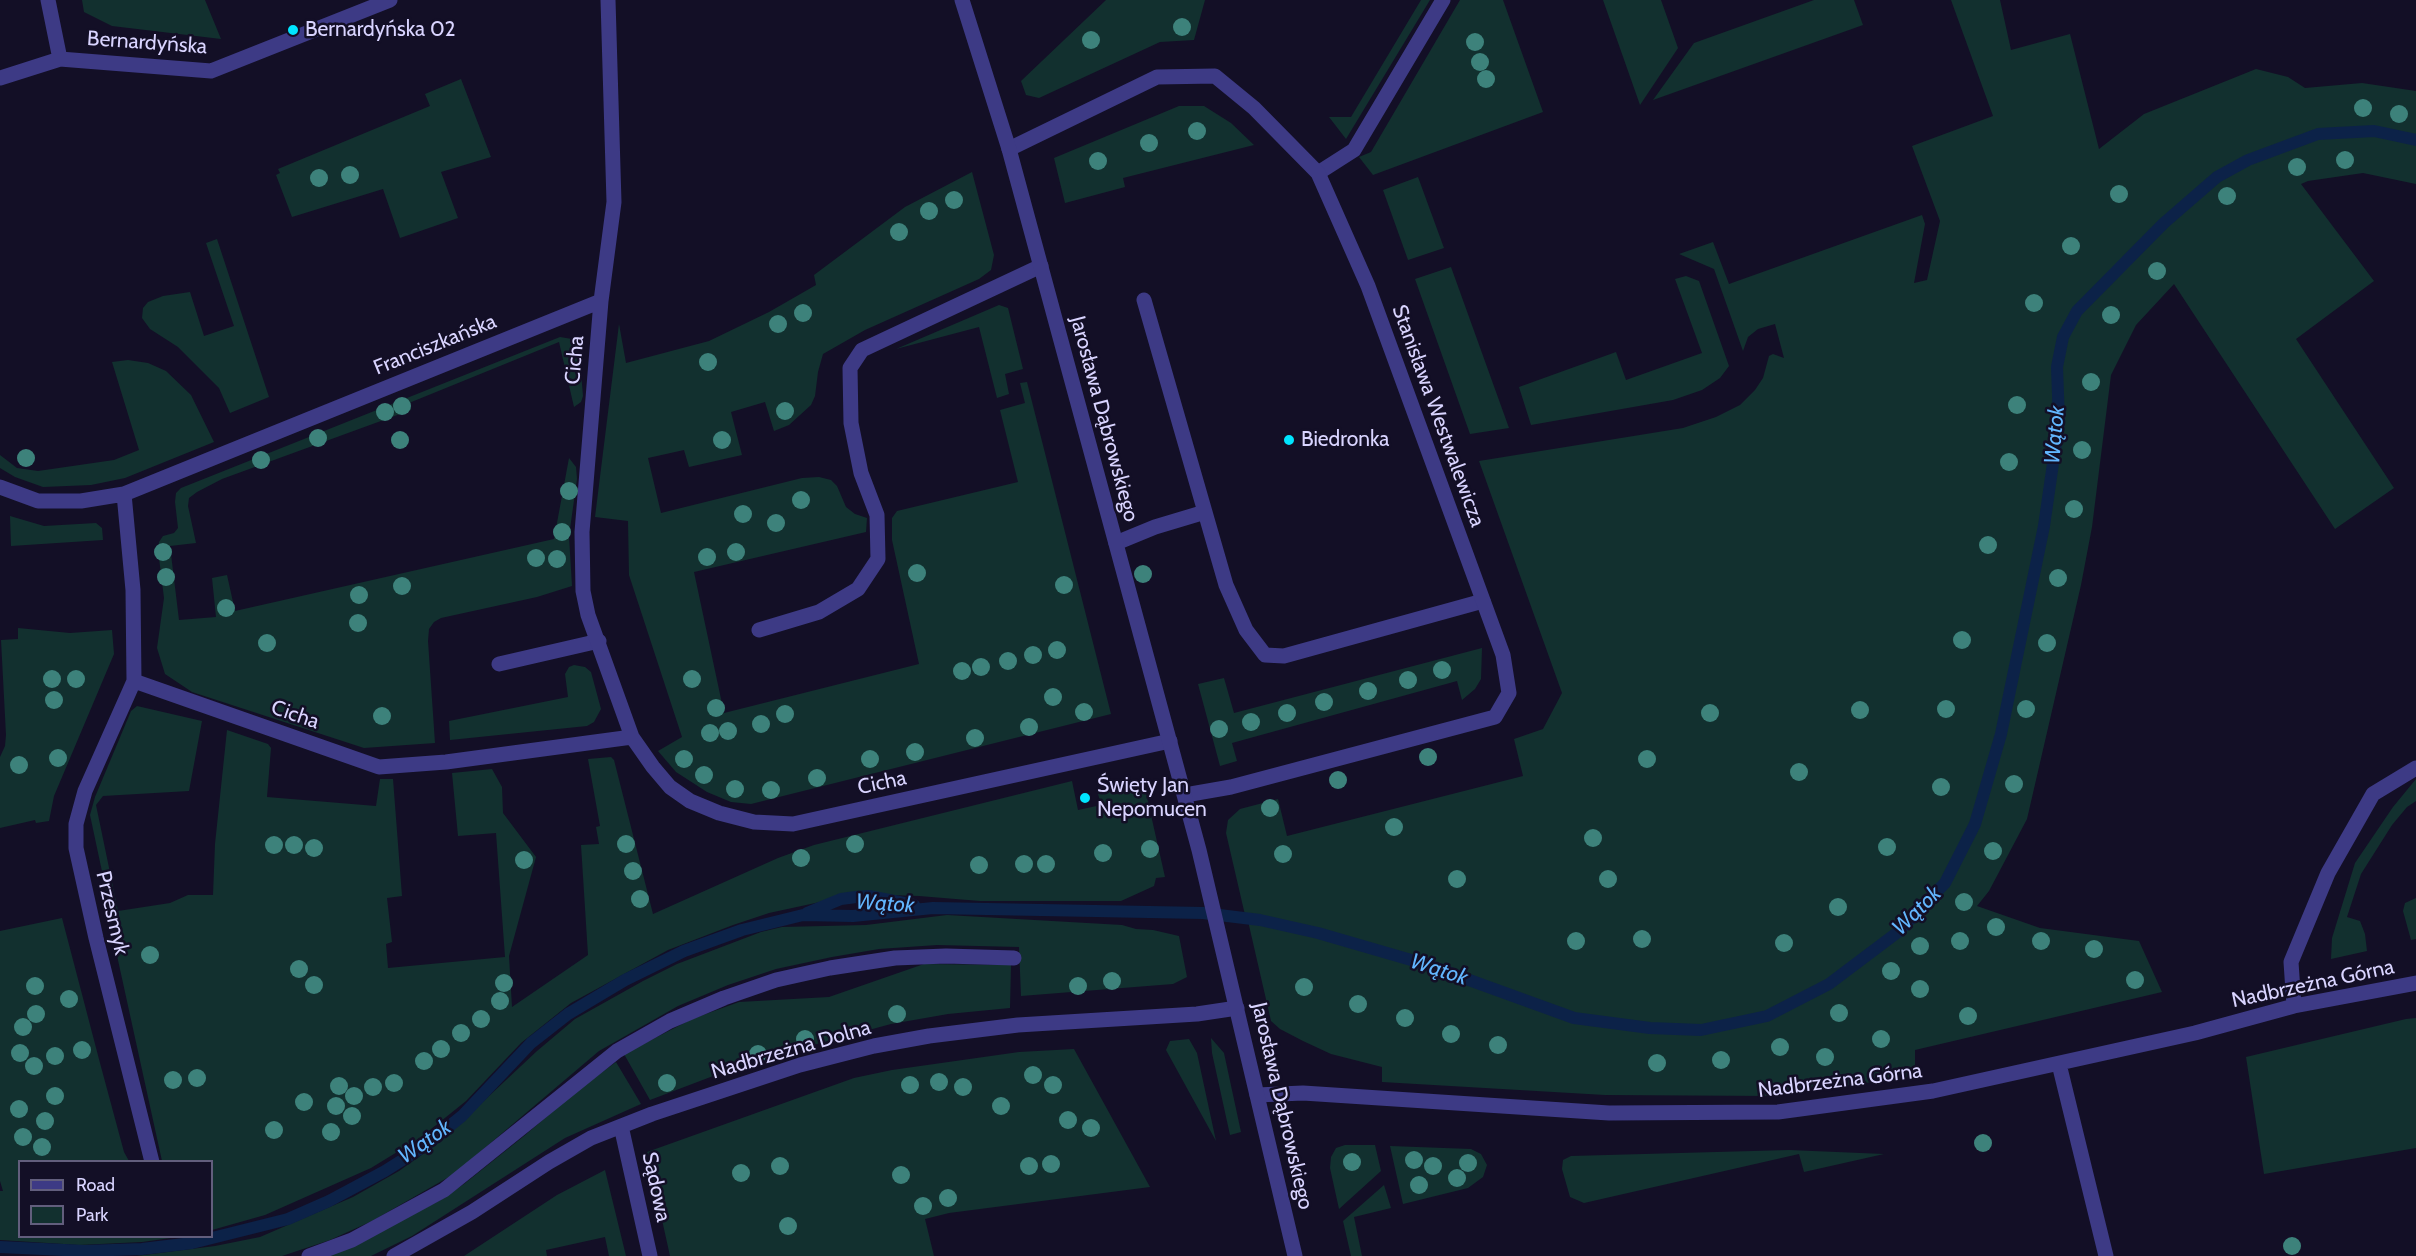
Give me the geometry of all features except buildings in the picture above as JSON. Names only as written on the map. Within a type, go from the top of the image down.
[{"type":"street","points":[[48,0],[60,59]]},
{"type":"street","name":"Bernardyńska","points":[[0,78],[60,59],[211,71],[390,0]]},
{"type":"street","points":[[601,301],[614,202],[608,0]]},
{"type":"street","name":"Jarosława Dąbrowskiego","points":[[962,0],[1009,149],[1185,795],[1228,965],[1295,1256]]},
{"type":"street","points":[[1318,173],[1354,150],[1443,0]]},
{"type":"street","name":"Stanisława Westwalewicza","points":[[1009,149],[1157,77],[1215,76],[1254,108],[1318,173],[1368,286],[1503,655],[1509,693],[1495,717],[1231,787],[1185,795]]},
{"type":"street","points":[[759,630],[819,612],[858,589],[878,559],[877,514],[861,473],[851,423],[850,368],[862,350],[1041,266]]},
{"type":"street","points":[[1144,300],[1226,585],[1246,630],[1265,655],[1284,656],[1483,602]]},
{"type":"street","name":"Franciszkańska","points":[[0,487],[38,501],[81,501],[124,494],[601,301]]},
{"type":"street","name":"Cicha","points":[[601,301],[582,532],[583,591],[588,615],[632,737],[670,787],[690,801],[719,813],[754,822],[793,824],[1170,741]]},
{"type":"street","points":[[124,494],[133,590],[134,681]]},
{"type":"street","points":[[1116,543],[1155,527],[1205,512]]},
{"type":"street","points":[[499,664],[598,642]]},
{"type":"street","name":"Cicha","points":[[134,681],[379,767],[446,762],[632,737]]},
{"type":"street","name":"Przesmyk","points":[[134,681],[85,791],[76,824],[76,848],[152,1160]]},
{"type":"street","points":[[2294,1006],[2291,962],[2328,873],[2373,794],[2416,768]]},
{"type":"street","points":[[309,1256],[352,1239],[444,1190],[617,1051],[670,1021],[724,998],[776,980],[830,968],[895,958],[946,956],[1014,958]]},
{"type":"street","name":"Nadbrzeżna Górna","points":[[1257,1095],[1303,1094],[1609,1113],[1778,1112],[1933,1091],[2195,1033],[2294,1006],[2416,983]]},
{"type":"street","name":"Nadbrzeżna Dolna","points":[[394,1256],[472,1212],[591,1138],[800,1065],[918,1038],[1018,1026],[1197,1014],[1237,1008]]},
{"type":"street","points":[[2059,1064],[2106,1256]]},
{"type":"street","name":"Sądowa","points":[[621,1126],[650,1256]]},
{"type":"green space","points":[[82,0],[205,0],[221,39],[112,26],[84,12]]},
{"type":"green space","points":[[1106,0],[1205,0],[1194,40],[1160,42],[1039,98],[1026,95],[1021,81]]},
{"type":"green space","points":[[1421,0],[1430,0],[1346,139],[1329,117],[1351,117]]},
{"type":"green space","points":[[1460,0],[1503,0],[1543,112],[1373,175],[1359,157],[1371,152]]},
{"type":"green space","points":[[1603,0],[1661,0],[1678,48],[1640,105]]},
{"type":"green space","points":[[1814,0],[1854,0],[1863,25],[1653,100],[1694,43]]},
{"type":"green space","points":[[1951,0],[2000,0],[2011,50],[2070,34],[2099,149],[2144,114],[2256,69],[2288,77],[2305,88],[2362,83],[2416,91],[2416,137],[2374,129],[2318,131],[2248,157],[2214,176],[2162,221],[2074,310],[2060,337],[2054,366],[2056,422],[2041,526],[1999,732],[1972,824],[1943,881],[1897,930],[1827,982],[1765,1014],[1702,1028],[1651,1025],[1575,1015],[1500,990],[1426,961],[1319,930],[1245,915],[1226,833],[1228,820],[1240,809],[1278,799],[1287,836],[1523,776],[1514,739],[1543,729],[1562,693],[1479,461],[1683,428],[1716,417],[1740,405],[1755,390],[1763,378],[1769,356],[1773,354],[1784,358],[1775,324],[1758,329],[1748,337],[1743,351],[1714,269],[1679,254],[1713,242],[1729,284],[1922,215],[1925,224],[1914,283],[1927,280],[1940,221],[1912,146],[1993,116]]},
{"type":"green space","points":[[461,79],[491,157],[441,172],[458,218],[400,238],[383,189],[292,217],[276,175],[280,173],[278,169],[430,106],[425,94]]},
{"type":"green space","points":[[1179,106],[1204,106],[1231,123],[1254,145],[1123,178],[1125,187],[1065,203],[1054,158]]},
{"type":"green space","points":[[2375,135],[2416,144],[2416,184],[2363,173],[2301,184],[2374,281],[2296,339],[2394,488],[2335,529],[2174,284],[2136,325],[2111,375],[2092,527],[2081,585],[2027,819],[1989,891],[1977,906],[2040,928],[2139,941],[2162,992],[1915,1050],[1915,1076],[1773,1096],[1605,1095],[1382,1082],[1382,1067],[1331,1054],[1280,1029],[1271,1021],[1248,921],[1318,937],[1424,967],[1573,1022],[1650,1031],[1702,1033],[1767,1019],[1831,986],[1901,934],[1948,884],[1978,826],[2003,736],[2047,527],[2062,424],[2060,367],[2067,337],[2080,314],[2167,226],[2221,180],[2250,163],[2319,138]]},
{"type":"green space","points":[[972,172],[994,255],[991,270],[979,279],[865,330],[823,354],[815,396],[811,405],[789,425],[774,431],[765,402],[731,412],[742,455],[689,467],[684,450],[648,458],[661,513],[802,478],[819,477],[831,480],[837,486],[846,507],[855,514],[867,518],[866,532],[694,572],[724,713],[919,664],[892,540],[892,518],[897,511],[1018,482],[1000,410],[1025,403],[1020,383],[1027,382],[1111,714],[751,804],[731,802],[707,792],[676,772],[658,751],[682,737],[629,575],[628,521],[595,517],[619,324],[626,363],[709,341],[769,312],[816,285],[814,275],[905,207]]},
{"type":"green space","points":[[1418,177],[1444,248],[1408,260],[1383,190]]},
{"type":"green space","points":[[217,239],[269,397],[230,413],[219,388],[178,347],[150,329],[142,318],[143,308],[148,302],[163,296],[190,292],[204,336],[234,326],[206,243]]},
{"type":"green space","points":[[1451,267],[1509,428],[1470,434],[1415,279]]},
{"type":"green space","points":[[1686,276],[1699,281],[1729,366],[1720,378],[1702,390],[1673,400],[1531,425],[1519,387],[1616,352],[1626,380],[1702,353],[1675,279]]},
{"type":"green space","points":[[999,305],[1008,308],[1023,369],[1005,374],[1009,394],[997,398],[979,327],[896,349]]},
{"type":"green space","points":[[560,337],[572,339],[579,349],[583,396],[581,402],[574,407],[559,342],[409,403],[411,410],[222,479],[197,492],[189,498],[188,506],[196,543],[170,546],[179,620],[216,617],[212,578],[227,575],[235,611],[554,539],[569,458],[576,467],[577,479],[569,536],[572,586],[537,597],[441,618],[434,622],[429,629],[428,641],[435,743],[364,748],[192,692],[165,674],[157,648],[164,598],[158,550],[163,536],[174,533],[178,528],[175,502],[176,493],[181,488]]},
{"type":"green space","points":[[128,360],[148,363],[166,371],[191,395],[214,442],[125,478],[91,485],[43,487],[15,477],[0,468],[0,455],[17,468],[38,471],[114,460],[139,450],[112,362]]},
{"type":"green space","points":[[10,516],[44,526],[96,523],[102,528],[103,540],[11,546]]},
{"type":"green space","points":[[18,628],[70,633],[112,630],[114,654],[54,796],[49,821],[36,823],[35,820],[0,828],[0,757],[5,746],[6,735],[1,640],[18,639]]},
{"type":"green space","points":[[1482,648],[1481,679],[1475,689],[1462,700],[1457,681],[1232,743],[1237,761],[1220,766],[1198,684],[1224,678],[1234,713]]},
{"type":"green space","points":[[574,665],[585,667],[591,672],[601,709],[594,722],[587,726],[450,740],[449,721],[568,697],[565,674],[569,667]]},
{"type":"green space","points":[[137,706],[202,721],[189,791],[103,796],[96,805],[118,911],[170,903],[188,895],[213,895],[215,844],[227,730],[268,744],[271,748],[267,797],[376,806],[380,779],[393,779],[402,896],[387,898],[392,942],[386,944],[388,968],[505,957],[496,833],[458,836],[452,773],[492,769],[502,787],[503,813],[536,857],[509,956],[512,1007],[588,955],[581,845],[599,844],[596,827],[600,826],[588,759],[611,757],[614,760],[653,914],[778,858],[814,845],[1072,781],[1078,810],[1101,805],[1097,790],[1114,785],[1126,783],[1146,793],[1165,877],[1156,878],[1154,886],[1121,901],[980,901],[857,894],[769,913],[733,925],[668,950],[571,1003],[521,1043],[466,1101],[420,1138],[371,1168],[265,1215],[213,1230],[213,1160],[162,1160],[116,951],[123,939],[118,912],[110,909],[90,815],[95,797],[131,711]]},
{"type":"green space","points":[[2416,779],[2416,801],[2407,807],[2392,825],[2361,874],[2347,917],[2360,921],[2365,934],[2367,951],[2331,959],[2332,938],[2355,863],[2393,807]]},
{"type":"green space","points":[[2416,898],[2416,939],[2411,940],[2403,911],[2405,903]]},
{"type":"green space","points":[[947,915],[1122,925],[1179,936],[1187,977],[1173,984],[1021,996],[1019,947],[937,945],[879,949],[776,969],[728,985],[678,1006],[599,1051],[454,1174],[372,1221],[330,1240],[282,1256],[136,1256],[215,1246],[260,1237],[353,1197],[399,1171],[440,1142],[537,1051],[575,1019],[677,964],[761,932],[782,927],[866,925]]},
{"type":"green space","points":[[62,918],[124,1152],[128,1160],[18,1160],[18,1238],[171,1238],[79,1245],[0,1240],[0,1191],[3,1191],[0,1181],[0,931]]},
{"type":"green space","points":[[924,964],[1011,965],[1010,1008],[948,1014],[891,1024],[750,1062],[650,1100],[624,1054],[692,1019],[739,1002],[829,997]]},
{"type":"green space","points":[[2416,1018],[2416,1148],[2264,1174],[2246,1057]]},
{"type":"green space","points":[[1211,1038],[1224,1053],[1241,1132],[1230,1135],[1212,1053]]},
{"type":"green space","points":[[1189,1039],[1197,1053],[1216,1141],[1166,1050],[1170,1041]]},
{"type":"green space","points":[[1074,1049],[1150,1187],[949,1213],[925,1219],[934,1256],[670,1256],[647,1152],[854,1078],[892,1070],[1019,1052]]},
{"type":"green space","points":[[616,1062],[641,1104],[565,1138],[412,1236],[371,1256],[326,1256],[439,1201],[464,1184],[578,1090]]},
{"type":"green space","points":[[1345,1145],[1375,1145],[1381,1171],[1339,1209],[1330,1168],[1331,1157],[1336,1148]]},
{"type":"green space","points":[[1390,1146],[1471,1149],[1481,1154],[1487,1165],[1483,1177],[1468,1188],[1403,1204]]},
{"type":"green space","points":[[1789,1150],[1884,1154],[1804,1172],[1799,1154],[1584,1203],[1570,1197],[1562,1169],[1563,1160],[1571,1156]]},
{"type":"green space","points":[[605,1170],[626,1256],[609,1256],[605,1237],[546,1250],[547,1256],[464,1256],[557,1195]]},
{"type":"green space","points":[[1384,1185],[1391,1208],[1354,1217],[1362,1256],[1351,1256],[1343,1221]]},
{"type":"waterway","name":"Wątok","points":[[213,1238],[288,1219],[329,1201],[385,1171],[426,1145],[462,1116],[531,1043],[568,1014],[625,980],[684,951],[742,930],[803,915],[853,916],[933,908],[1203,913],[1260,920],[1318,933],[1425,964],[1574,1018],[1650,1028],[1701,1030],[1767,1016],[1829,984],[1898,932],[1945,883],[1975,824],[2001,734],[2044,526],[2059,422],[2057,367],[2063,337],[2077,311],[2164,223],[2217,177],[2248,160],[2318,134],[2374,131],[2416,140]]},
{"type":"waterway","name":"Wątok","points":[[807,913],[841,899],[869,896],[914,905]]},
{"type":"waterway","name":"Wątok","points":[[0,1247],[85,1251],[142,1249],[192,1243],[212,1238]]},
{"type":"place","name":"Bernardyńska 02","points":[[293,30]]},
{"type":"place","name":"Biedronka","points":[[1289,440]]},
{"type":"place","name":"Święty Jan Nepomucen","points":[[1085,798]]}]
